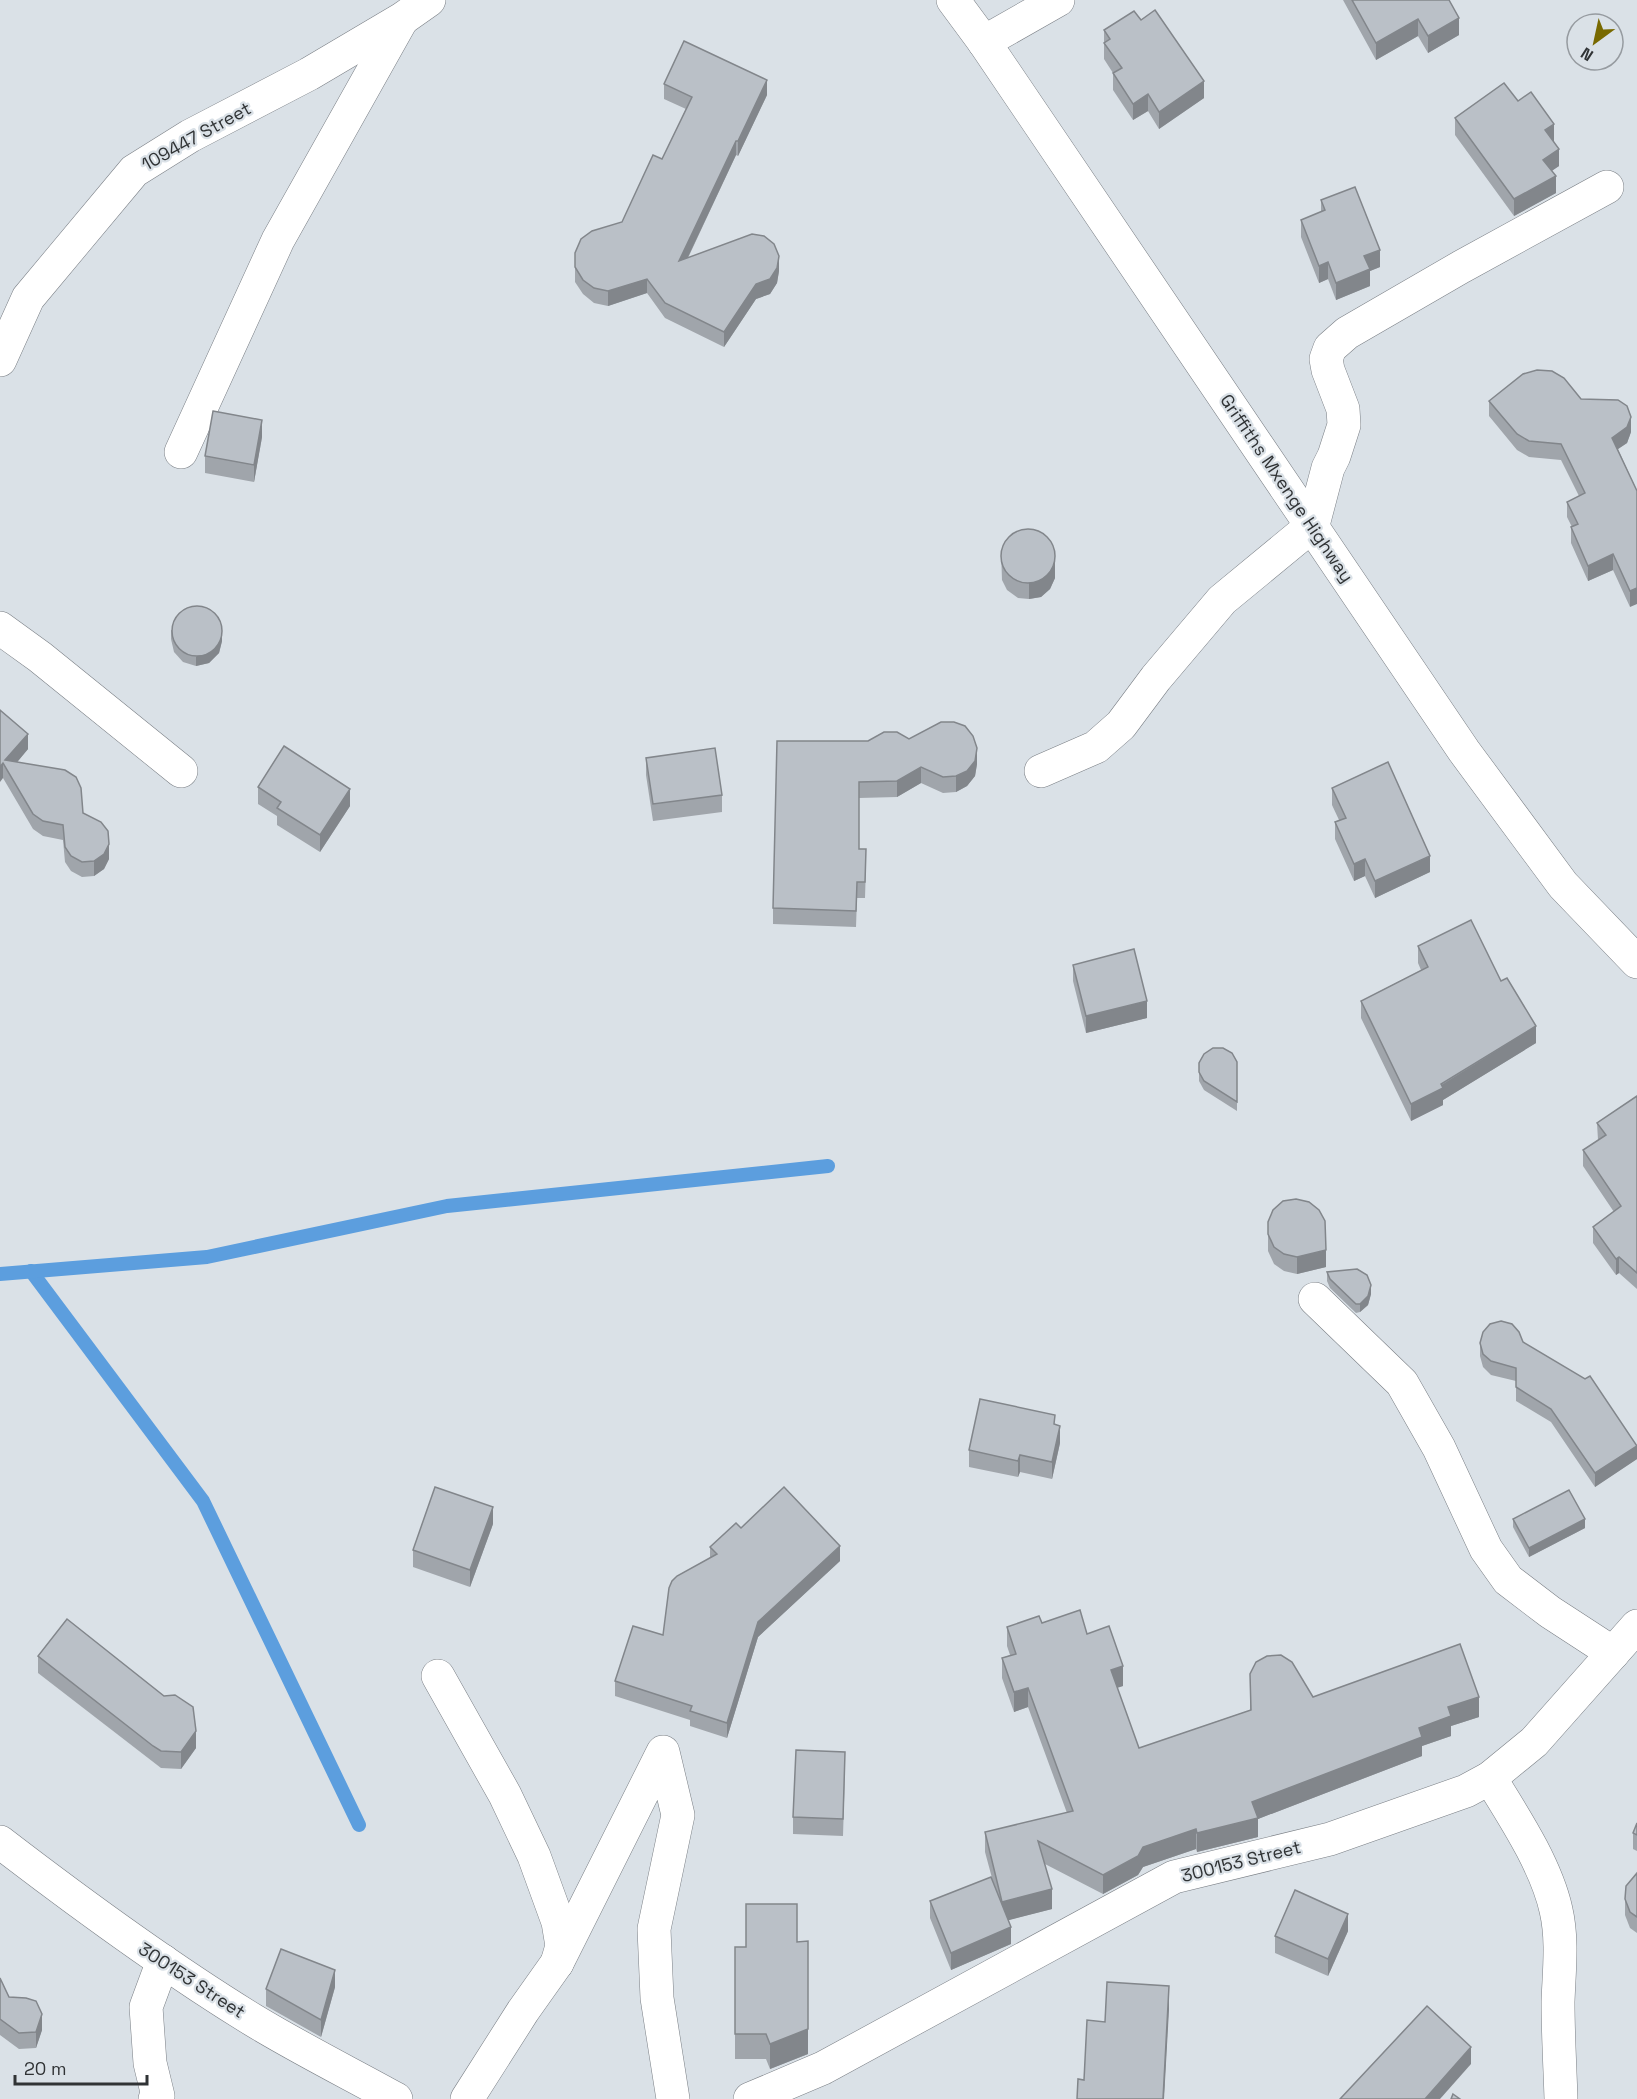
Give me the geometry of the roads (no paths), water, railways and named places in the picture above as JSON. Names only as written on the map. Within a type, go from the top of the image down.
[{"type":"street","name":"109447 Street","points":[[0,360],[28,298],[134,171],[190,136],[309,74],[402,19],[429,0]]},
{"type":"street","name":"Griffiths Mxenge Highway","points":[[953,0],[984,42],[1313,525],[1464,751],[1563,885],[1637,962]]},
{"type":"street","points":[[984,42],[1058,0]]},
{"type":"street","points":[[181,452],[278,240],[402,19]]},
{"type":"street","points":[[1041,771],[1096,747],[1121,725],[1156,678],[1222,600],[1313,525],[1328,468],[1344,425],[1343,409],[1326,359],[1330,348],[1347,333],[1607,187]]},
{"type":"street","points":[[0,628],[40,657],[181,771]]},
{"type":"street","points":[[1315,1299],[1402,1383],[1439,1448],[1486,1550],[1509,1580],[1550,1612],[1613,1653]]},
{"type":"street","name":"300153 Street","points":[[750,2099],[823,2068],[1174,1877],[1330,1839],[1466,1791],[1491,1778],[1534,1742],[1637,1626]]},
{"type":"street","points":[[438,1676],[505,1795],[534,1856],[558,1922],[562,1946],[557,1963]]},
{"type":"street","points":[[467,2099],[523,2011],[557,1963],[663,1752],[678,1815],[654,1929],[657,1998],[673,2099]]},
{"type":"street","points":[[1491,1778],[1523,1831],[1547,1884],[1556,1911],[1560,1955],[1558,2004],[1561,2099]]},
{"type":"street","name":"300153 Street","points":[[0,1842],[75,1899],[163,1961],[256,2021],[396,2099]]},
{"type":"street","points":[[155,2099],[158,2096],[150,2063],[147,2007],[163,1961]]},
{"type":"waterway","points":[[0,1274],[207,1257],[447,1206],[828,1166]]},
{"type":"waterway","points":[[31,1271],[203,1501],[359,1825]]}]
